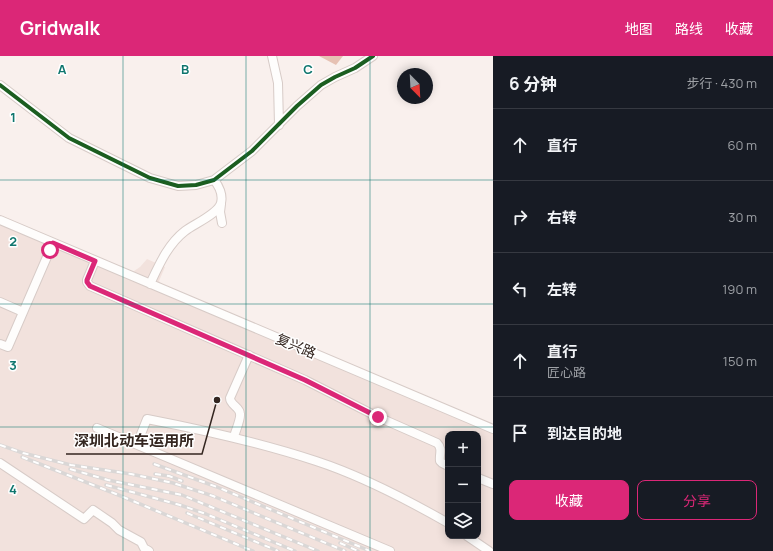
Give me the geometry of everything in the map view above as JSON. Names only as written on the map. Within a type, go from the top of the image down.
[{"type":"street","points":[[272,56],[278,83],[279,125]]},
{"type":"street","points":[[0,85],[68,138],[150,178],[178,186],[196,185],[214,180],[252,151],[297,106],[321,85],[355,68],[373,56]]},
{"type":"street","points":[[214,180],[219,186],[221,194],[220,212],[222,223]]},
{"type":"street","points":[[150,284],[176,240],[186,230],[215,211],[221,204]]},
{"type":"street","name":"复兴路","points":[[0,220],[493,429]]},
{"type":"street","points":[[0,344],[8,347],[53,243]]},
{"type":"street","points":[[97,262],[87,280],[90,286],[305,380],[378,417],[437,444],[440,446],[441,450],[440,460],[445,464]]},
{"type":"street","points":[[0,302],[24,312]]},
{"type":"street","points":[[234,438],[240,415],[238,410],[230,402],[230,398],[251,356]]},
{"type":"street","points":[[137,444],[147,419],[234,438],[316,461],[350,474],[396,495],[445,521]]},
{"type":"street","points":[[97,428],[390,551]]},
{"type":"street","points":[[0,463],[84,519],[93,510],[112,523],[119,530],[141,542],[144,548],[149,551]]},
{"type":"street","points":[[481,479],[493,484]]},
{"type":"street","points":[[471,539],[489,551]]},
{"type":"shaded area","points":[[319,56],[343,56],[336,65]]},
{"type":"shaded area","points":[[0,215],[128,271],[134,271],[147,259],[165,267],[159,281],[162,285],[493,425],[493,551],[0,551]]},
{"type":"railway","points":[[0,445],[23,453],[71,465],[131,474],[173,483],[213,496],[345,551]]},
{"type":"railway","points":[[22,457],[253,551]]},
{"type":"railway","points":[[154,464],[217,487],[370,551]]},
{"type":"railway","points":[[70,469],[108,480],[182,495],[318,551]]},
{"type":"railway","points":[[155,474],[169,476],[182,481]]},
{"type":"railway","points":[[106,485],[180,505],[206,514],[295,551]]},
{"type":"railway","points":[[187,513],[278,551]]},
{"type":"railway","points":[[340,543],[358,551]]},
{"type":"cycle path","points":[[0,85],[69,138],[150,178],[178,186],[196,185],[214,180],[252,151],[297,106],[321,85],[355,68],[373,56]]},
{"type":"place","name":"深圳北动车运用所","points":[[217,400]]},
{"type":"route","points":[[50,250],[53,243],[95,261],[87,280],[90,286],[305,380],[378,417]]}]
